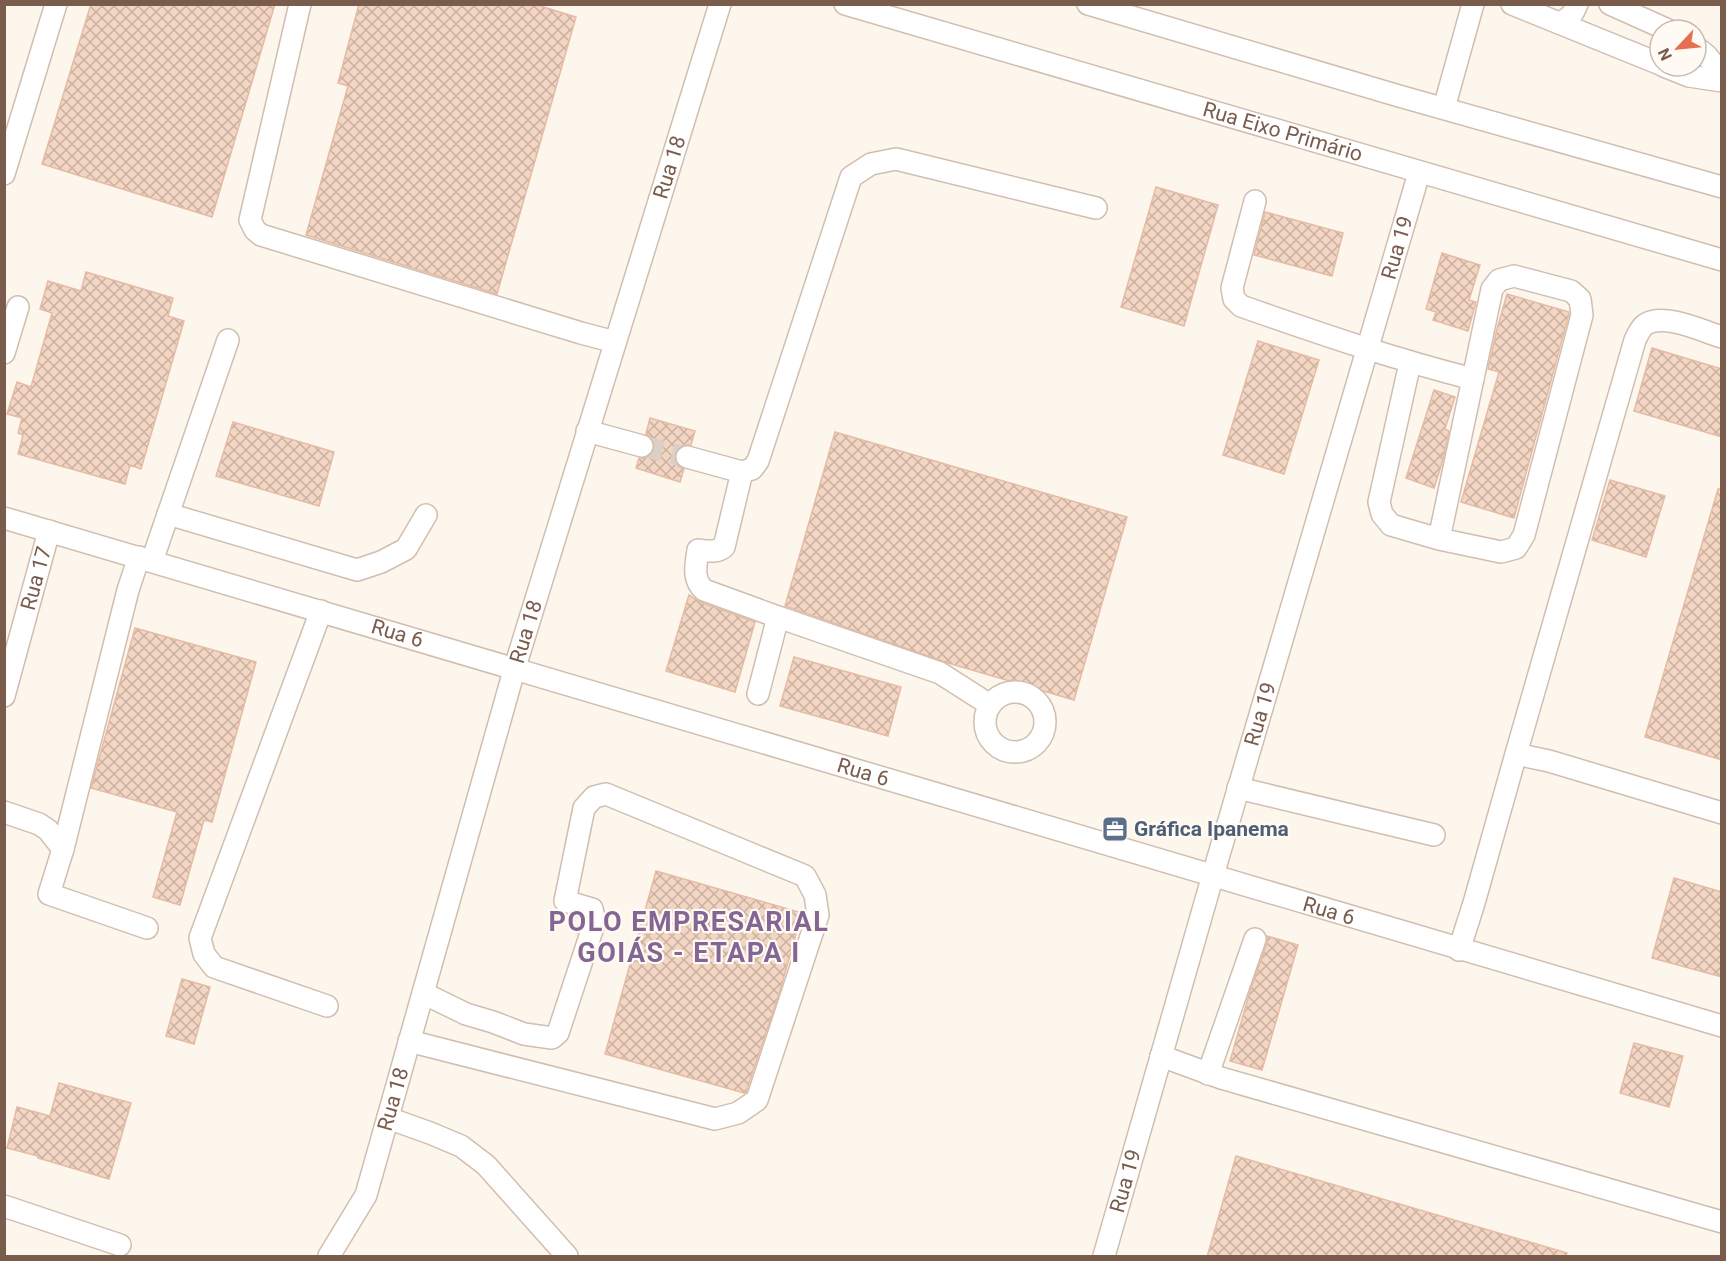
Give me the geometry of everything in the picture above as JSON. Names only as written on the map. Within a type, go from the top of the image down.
[{"type":"street","points":[[4,174],[56,4]]},
{"type":"street","points":[[300,4],[250,220],[255,230],[261,235],[615,342]]},
{"type":"street","name":"Rua 18","points":[[329,1257],[366,1195],[514,667],[720,4]]},
{"type":"street","name":"Rua Eixo Primário","points":[[845,4],[1722,260]]},
{"type":"street","points":[[1088,4],[1722,187]]},
{"type":"street","points":[[1444,108],[1473,4]]},
{"type":"street","points":[[1512,4],[1648,59]]},
{"type":"street","points":[[1559,23],[1573,15],[1576,4]]},
{"type":"street","points":[[1610,4],[1648,21]]},
{"type":"street","points":[[1708,57],[1722,75]]},
{"type":"street","points":[[1702,78],[1722,81]]},
{"type":"street","points":[[687,457],[742,472],[752,469],[758,461],[851,177],[872,164],[896,159],[1096,208]]},
{"type":"street","name":"Rua 19","points":[[1104,1257],[1238,788],[1419,173]]},
{"type":"street","points":[[1255,201],[1232,288],[1233,298],[1241,306],[1368,350],[1473,379]]},
{"type":"street","points":[[1410,363],[1379,502],[1382,514],[1391,525],[1439,539],[1501,552],[1516,548],[1524,535],[1582,315],[1580,299],[1571,291],[1514,276],[1499,280],[1492,289],[1439,539]]},
{"type":"street","points":[[4,353],[18,307]]},
{"type":"street","points":[[1459,950],[1635,340],[1643,326],[1655,320],[1670,321],[1722,337]]},
{"type":"street","points":[[147,928],[49,894],[63,849],[128,590],[168,514],[228,340]]},
{"type":"street","points":[[587,431],[642,446]]},
{"type":"street","points":[[742,472],[724,547],[716,551],[698,550],[695,574],[698,584],[704,590],[940,673],[990,705]]},
{"type":"street","points":[[168,514],[357,570],[381,562],[406,549],[426,515]]},
{"type":"street","name":"Rua 6","points":[[4,518],[1722,1026]]},
{"type":"street","name":"Rua 17","points":[[4,696],[49,531]]},
{"type":"street","points":[[321,612],[200,938],[204,954],[214,967],[327,1006]]},
{"type":"street","points":[[758,694],[777,617]]},
{"type":"street","points":[[1516,754],[1549,761],[1722,813]]},
{"type":"street","points":[[1238,788],[1434,835]]},
{"type":"street","points":[[409,1041],[715,1119],[738,1113],[757,1100],[818,915],[815,895],[805,876],[606,794],[594,797],[584,808],[565,901],[592,909],[594,921],[558,1033],[552,1038],[524,1034],[466,1014],[423,993]]},
{"type":"street","points":[[4,812],[39,824],[48,830],[63,849]]},
{"type":"street","points":[[1208,1074],[1255,939]]},
{"type":"street","points":[[1161,1056],[1208,1074],[1722,1222]]},
{"type":"street","points":[[388,1118],[461,1146],[486,1165],[567,1257]]},
{"type":"street","points":[[4,1206],[120,1245]]},
{"type":"building","points":[[91,4],[275,4],[212,217],[42,164]]},
{"type":"building","points":[[359,4],[534,4],[576,17],[497,294],[306,235],[348,86],[338,83]]},
{"type":"building","points":[[1156,187],[1218,205],[1184,326],[1121,307]]},
{"type":"building","points":[[1265,212],[1343,233],[1332,276],[1254,255]]},
{"type":"building","points":[[1442,253],[1480,265],[1469,300],[1476,302],[1468,331],[1433,320],[1436,312],[1426,309]]},
{"type":"building","points":[[86,272],[173,298],[168,316],[184,321],[141,469],[130,465],[125,484],[18,454],[23,435],[18,433],[22,418],[7,414],[17,382],[31,387],[52,313],[40,309],[48,281],[81,291]]},
{"type":"building","points":[[1507,294],[1569,312],[1514,518],[1461,502],[1499,372],[1488,369]]},
{"type":"building","points":[[1258,341],[1319,360],[1284,474],[1223,455]]},
{"type":"building","points":[[1652,348],[1722,369],[1722,437],[1634,411]]},
{"type":"building","points":[[1434,390],[1455,397],[1445,429],[1449,431],[1434,488],[1406,478]]},
{"type":"building","points":[[650,418],[695,431],[691,445],[683,445],[675,453],[675,461],[684,469],[680,482],[636,468],[639,458],[646,458],[654,450],[654,442],[646,434]]},
{"type":"building","points":[[233,422],[334,452],[319,506],[216,476]]},
{"type":"building","points":[[835,432],[1127,517],[1074,700],[948,663],[785,606]]},
{"type":"building","points":[[1610,480],[1665,496],[1646,557],[1592,540]]},
{"type":"building","points":[[1718,489],[1722,489],[1722,760],[1645,737]]},
{"type":"building","points":[[689,595],[700,602],[755,622],[735,692],[666,671]]},
{"type":"building","points":[[135,628],[256,662],[212,822],[204,820],[180,905],[153,897],[177,812],[91,788]]},
{"type":"building","points":[[794,657],[901,687],[888,736],[780,706]]},
{"type":"building","points":[[656,871],[802,913],[779,994],[744,1093],[605,1054]]},
{"type":"building","points":[[1674,878],[1722,892],[1722,977],[1652,958]]},
{"type":"building","points":[[1267,936],[1298,945],[1262,1070],[1230,1061],[1251,988],[1267,943]]},
{"type":"building","points":[[182,979],[210,987],[194,1044],[166,1036]]},
{"type":"building","points":[[1634,1043],[1683,1056],[1669,1107],[1620,1093]]},
{"type":"building","points":[[59,1083],[131,1103],[109,1179],[7,1148],[17,1107],[50,1116]]},
{"type":"building","points":[[1236,1156],[1567,1253],[1566,1257],[1207,1257]]},
{"type":"tunnel","points":[[642,446],[687,457]]},
{"type":"place","name":"Gráfica Ipanema","points":[[1115,829]]},
{"type":"district","name":"POLO EMPRESARIAL GOIÁS - ETAPA I","points":[[689,938]]}]
